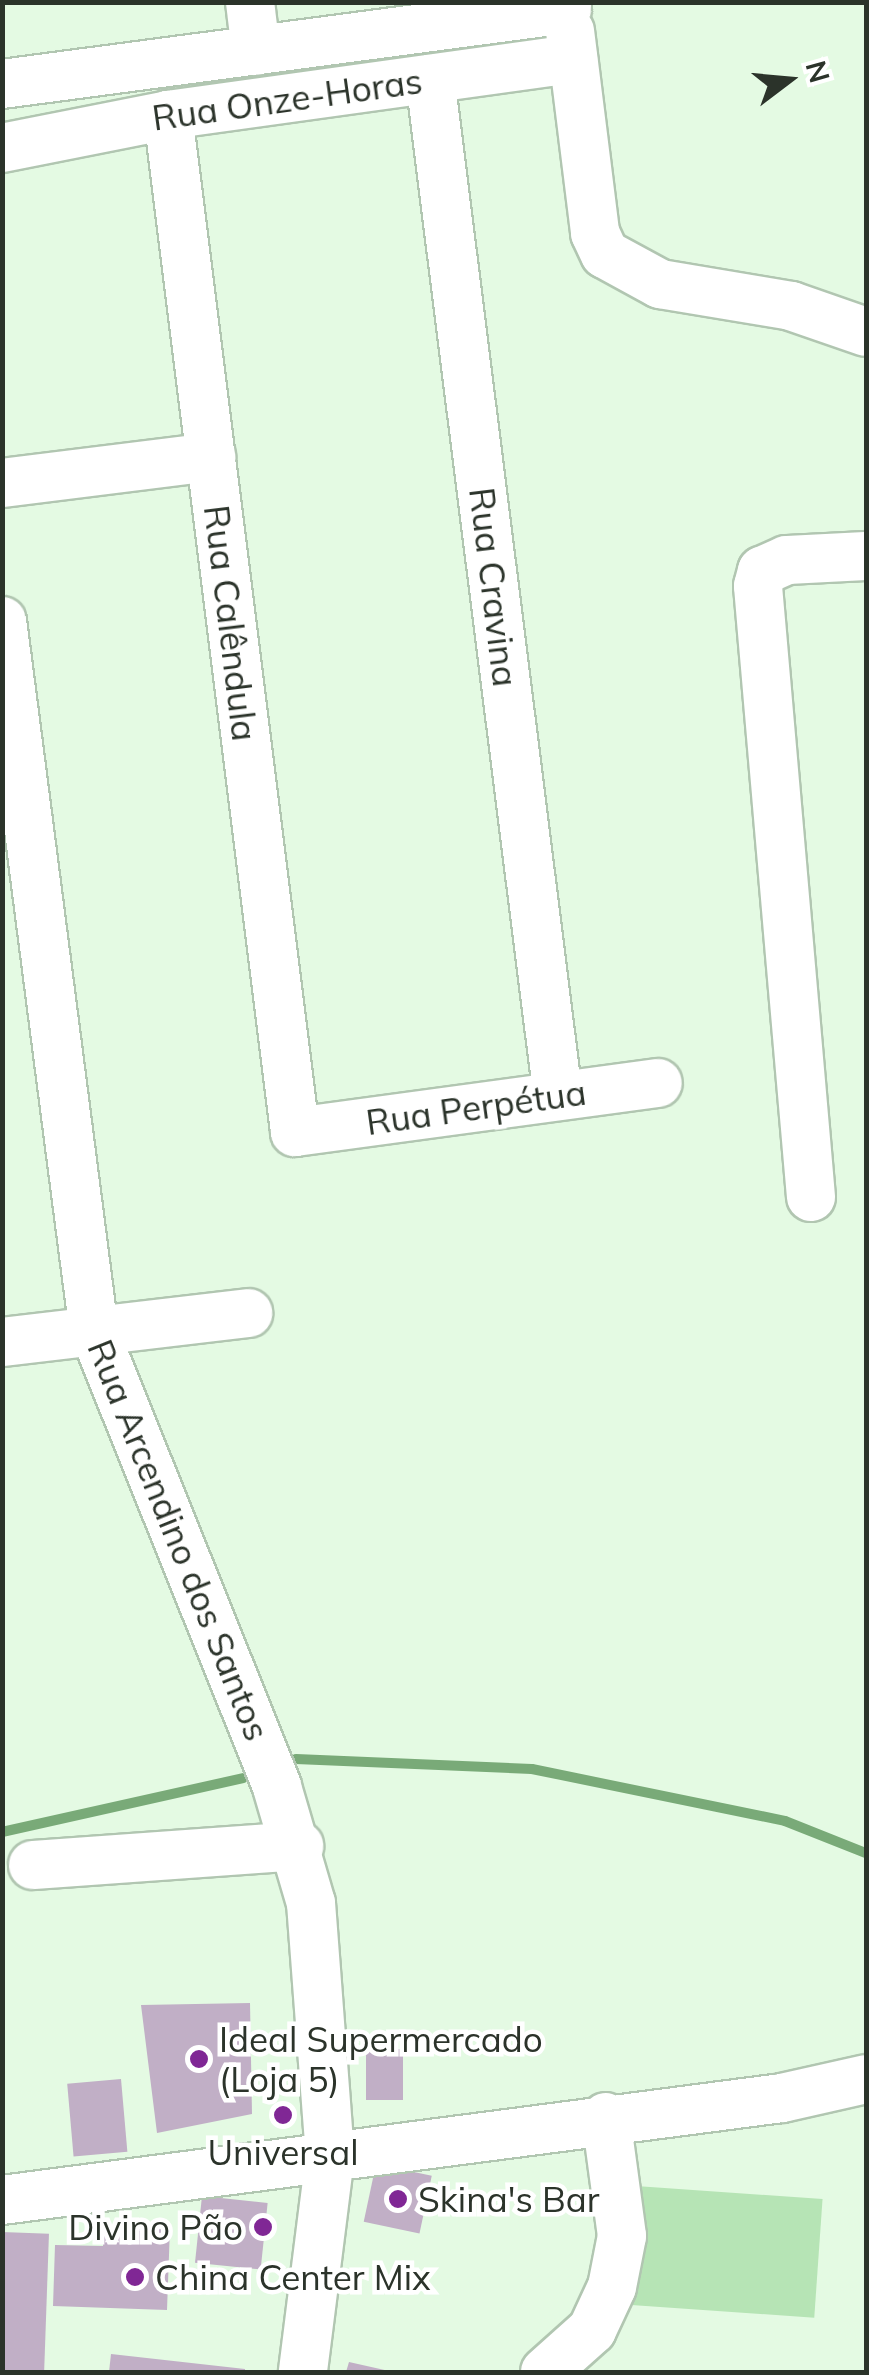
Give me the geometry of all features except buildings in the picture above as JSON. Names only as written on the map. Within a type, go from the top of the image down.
[{"type":"street","points":[[250,2],[256,50]]},
{"type":"street","points":[[566,6],[595,233],[605,254],[660,284],[791,306],[866,332]]},
{"type":"street","name":"Rua Onze-Horas","points":[[2,84],[566,6]]},
{"type":"street","name":"Rua Onze-Horas","points":[[2,148],[168,114],[573,59]]},
{"type":"street","name":"Rua Cravina","points":[[430,78],[558,1096]]},
{"type":"street","name":"Rua Calêndula","points":[[168,114],[295,1132]]},
{"type":"street","points":[[2,483],[211,457]]},
{"type":"street","points":[[811,1196],[758,586],[762,571],[787,560],[866,556]]},
{"type":"street","name":"Rua Arcendino dos Santos","points":[[2,620],[94,1331],[299,1846],[330,2157],[303,2372]]},
{"type":"street","name":"Rua Perpétua","points":[[295,1132],[658,1082]]},
{"type":"street","points":[[2,1342],[248,1314]]},
{"type":"street","points":[[33,1865],[299,1846]]},
{"type":"street","points":[[2,2200],[606,2117],[782,2098],[866,2079]]},
{"type":"street","points":[[545,2372],[592,2330],[612,2287],[622,2236],[606,2117]]},
{"type":"green space","points":[[636,2186],[823,2199],[814,2318],[628,2305]]},
{"type":"waterway","points":[[296,1759],[532,1769],[785,1821],[866,1853]]},
{"type":"waterway","points":[[2,1832],[243,1778]]},
{"type":"place","name":"Ideal Supermercado (Loja 5)","points":[[199,2059]]},
{"type":"place","name":"Universal","points":[[283,2115]]},
{"type":"place","name":"Skina's Bar","points":[[398,2199]]},
{"type":"place","name":"Divino Pão","points":[[263,2227]]},
{"type":"place","name":"China Center Mix","points":[[135,2277]]}]
